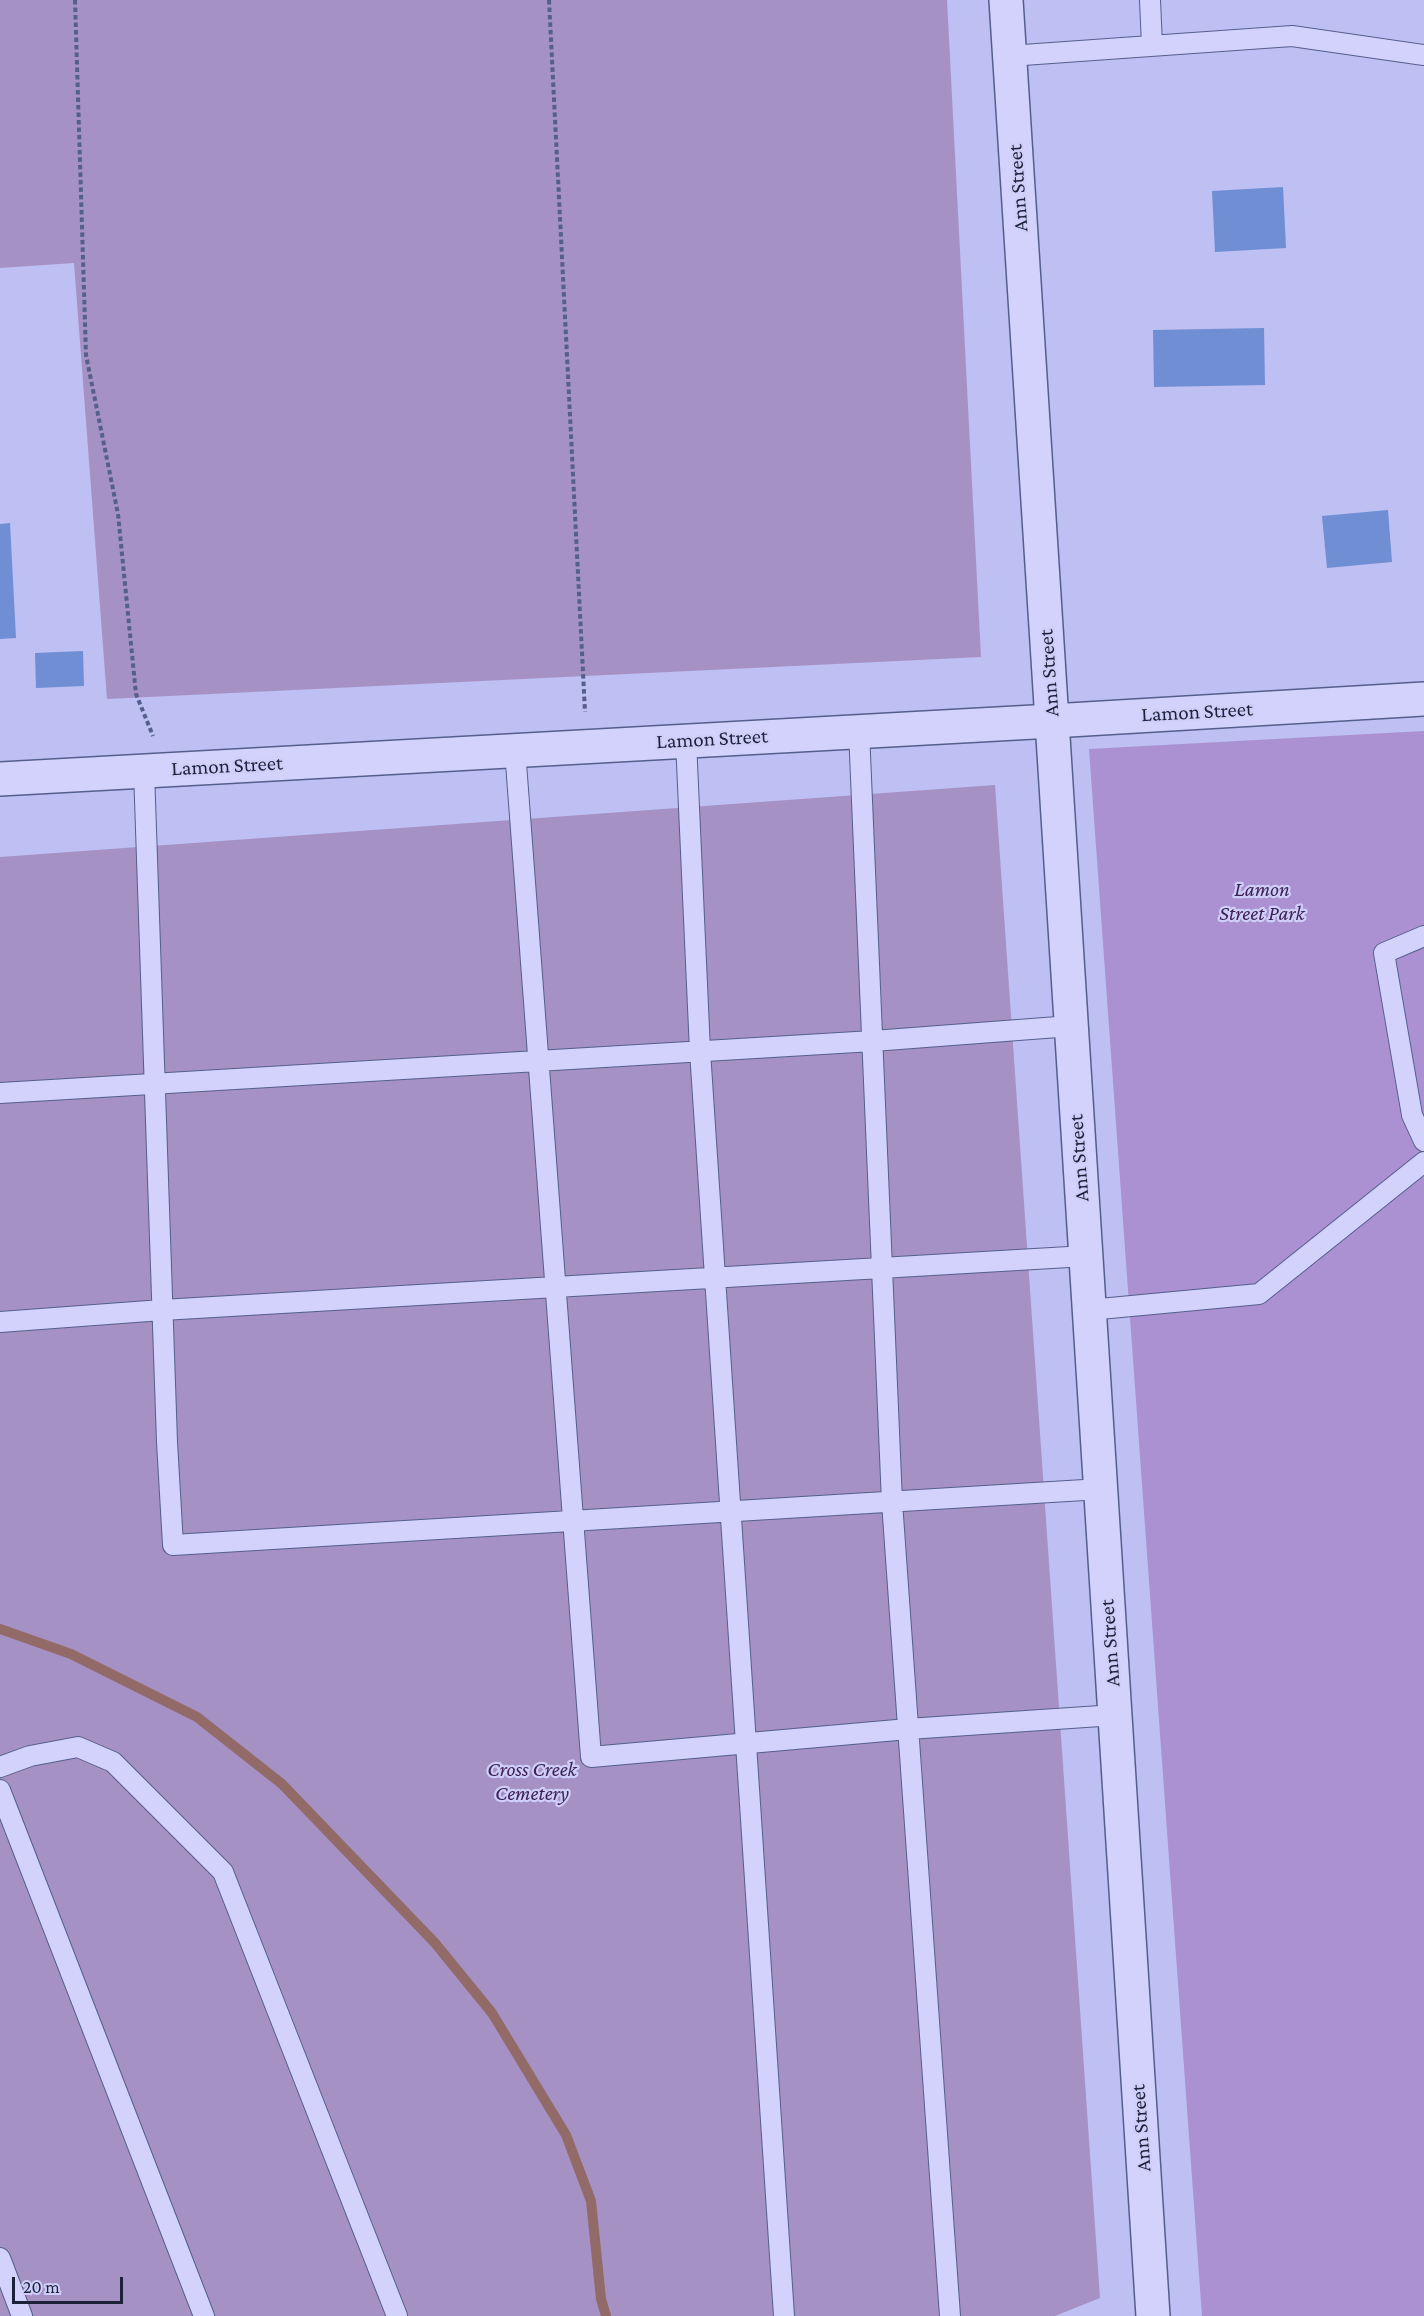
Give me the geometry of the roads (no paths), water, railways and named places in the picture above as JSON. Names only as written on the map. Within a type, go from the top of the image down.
[{"type":"street","name":"Ann Street","points":[[1006,0],[1153,2316]]},
{"type":"street","name":"Lamon Street","points":[[0,779],[1424,699]]},
{"type":"lane","points":[[1150,0],[1152,45]]},
{"type":"lane","points":[[1009,56],[1292,36],[1424,55]]},
{"type":"lane","points":[[859,731],[892,1502],[950,2316]]},
{"type":"lane","points":[[687,741],[700,1051],[717,1278],[784,2316]]},
{"type":"lane","points":[[515,750],[591,1757],[908,1729],[1115,1715]]},
{"type":"lane","points":[[155,770],[155,1084],[162,1310],[173,1545],[1101,1489]]},
{"type":"lane","points":[[1424,936],[1384,953],[1412,1115],[1424,1141]]},
{"type":"lane","points":[[0,1092],[873,1041],[1071,1026]]},
{"type":"lane","points":[[1089,1310],[1259,1294],[1424,1162]]},
{"type":"lane","points":[[0,1322],[162,1310],[1086,1256]]},
{"type":"lane","points":[[0,1767],[30,1756],[78,1747],[112,1762],[223,1872],[397,2316]]},
{"type":"lane","points":[[0,1790],[204,2316]]},
{"type":"lane","points":[[0,2258],[22,2316]]},
{"type":"waterway","points":[[0,1629],[71,1654],[197,1717],[282,1784],[435,1943],[492,2013],[566,2135],[591,2201],[601,2299],[606,2316]]},
{"type":"park label","name":"Lamon Street Park","points":[[1262,902]]},
{"type":"park label","name":"Cross Creek Cemetery","points":[[532,1782]]}]
